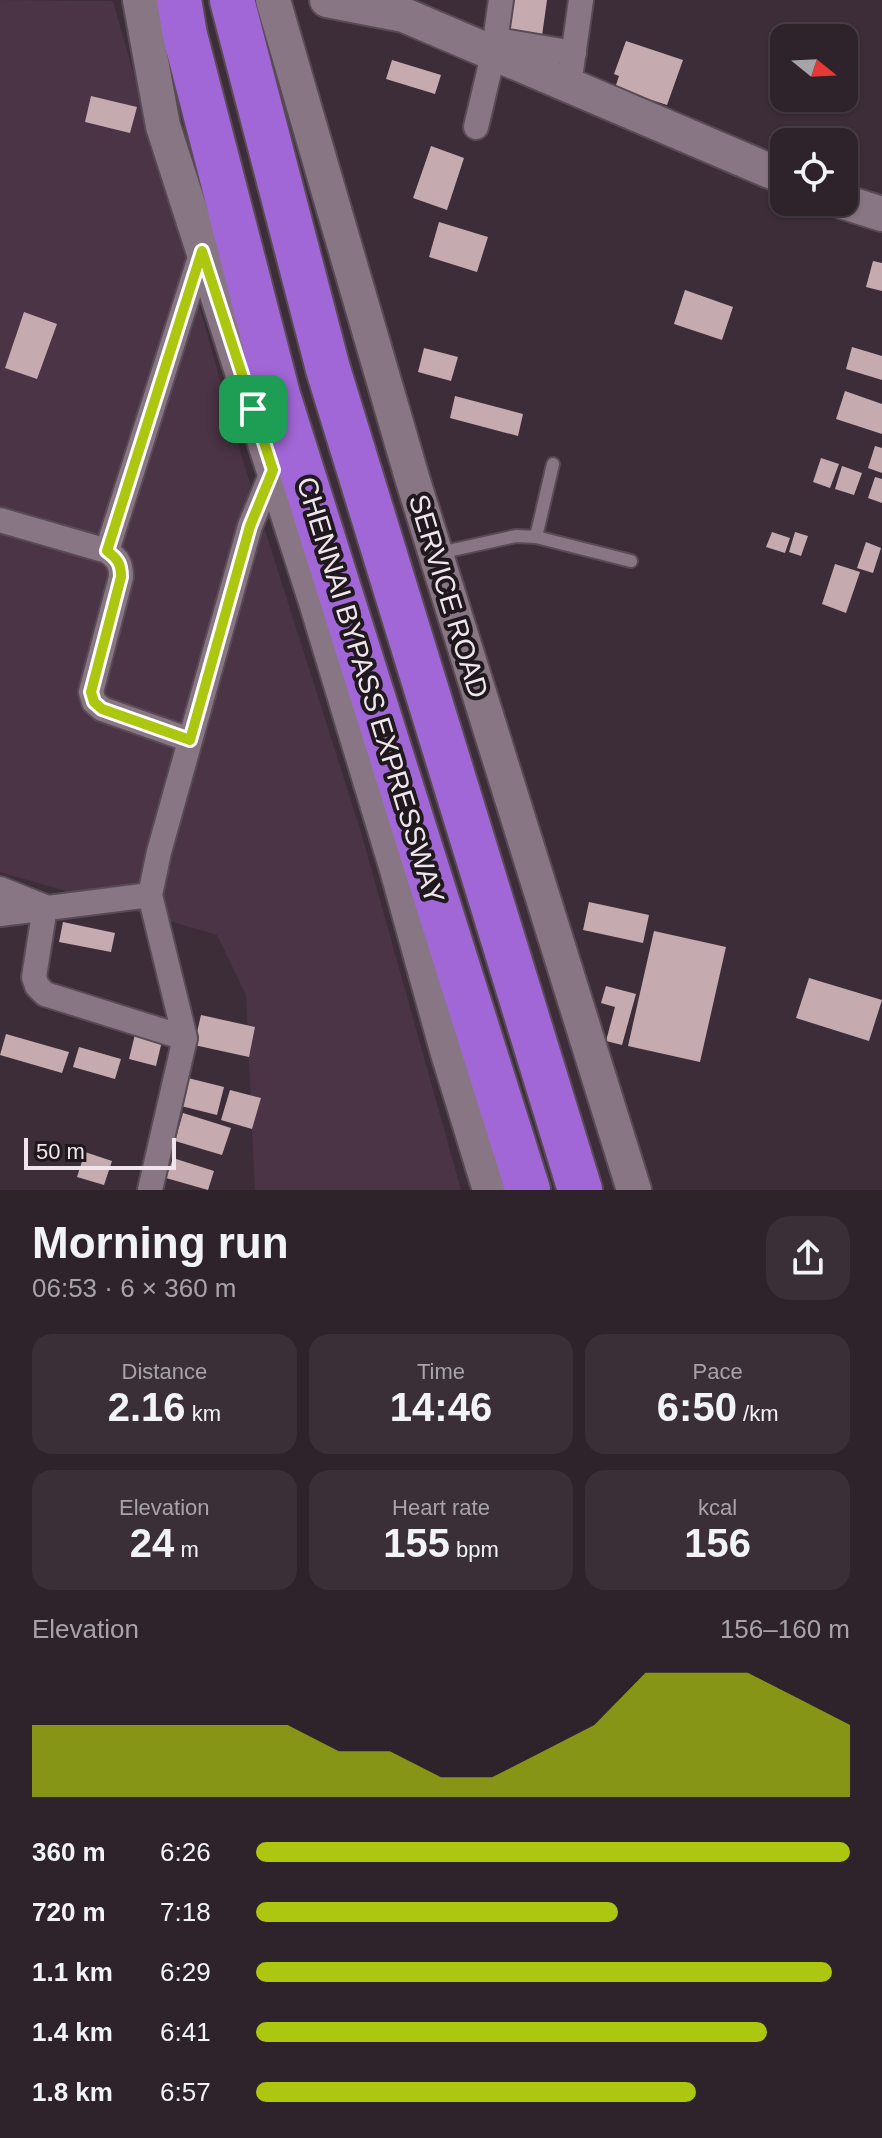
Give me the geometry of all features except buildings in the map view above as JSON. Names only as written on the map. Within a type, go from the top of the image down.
[{"type":"highway","name":"CHENNAI BYPASS EXPRESSWAY","points":[[235,17],[328,369],[580,1190]]},
{"type":"highway","name":"CHENNAI BYPASS EXPRESSWAY","points":[[182,18],[278,395],[528,1190]]},
{"type":"street","points":[[140,0],[163,126],[396,866],[490,1190]]},
{"type":"street","name":"SERVICE ROAD","points":[[273,0],[435,554],[634,1190]]},
{"type":"street","points":[[476,127],[501,0]]},
{"type":"street","points":[[572,69],[581,0]]},
{"type":"street","points":[[337,1],[404,15],[494,47],[572,69],[770,170]]},
{"type":"street","points":[[858,206],[882,214]]},
{"type":"street","points":[[107,551],[202,251]]},
{"type":"street","points":[[150,1190],[185,1038],[150,895],[159,852],[250,526],[273,470]]},
{"type":"street","points":[[0,520],[107,551],[117,558],[121,565],[121,577],[91,692],[94,702],[102,709],[190,740]]},
{"type":"street","points":[[0,889],[45,907]]},
{"type":"street","points":[[0,914],[150,895]]},
{"type":"street","points":[[45,907],[34,977],[45,994],[185,1038]]},
{"type":"lane","points":[[536,537],[553,464]]},
{"type":"lane","points":[[435,554],[516,536],[536,537],[631,561]]},
{"type":"shaded area","points":[[0,0],[113,1],[243,461],[361,832],[461,1190],[255,1190],[246,995],[217,935],[0,872]]},
{"type":"route","points":[[202,251],[253,409],[273,470],[250,526],[190,740],[102,709],[94,702],[91,692],[121,577],[121,565],[107,551],[202,251]]}]
